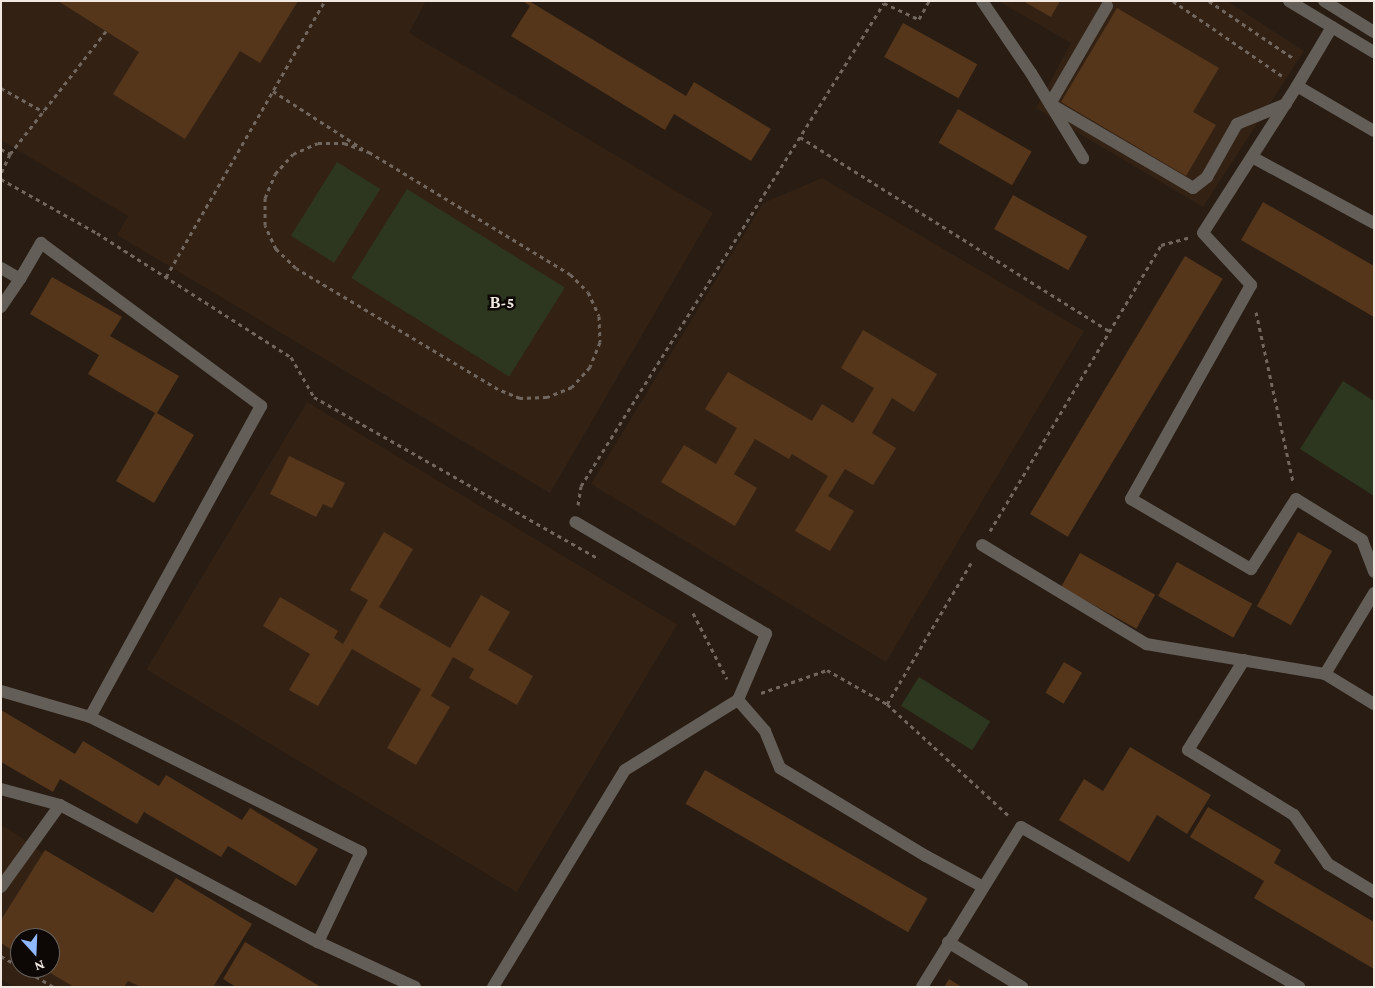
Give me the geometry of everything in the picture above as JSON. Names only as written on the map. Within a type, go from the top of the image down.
[{"type":"street","points":[[982,1],[1083,158]]},
{"type":"street","points":[[1289,1],[1374,52]]},
{"type":"street","points":[[1324,1],[1374,32]]},
{"type":"street","points":[[1050,104],[1106,3]]},
{"type":"street","points":[[1332,27],[1286,104],[1203,233],[1250,286],[1131,499],[1251,569],[1296,499],[1362,540],[1374,572]]},
{"type":"street","points":[[1297,86],[1374,131]]},
{"type":"street","points":[[1050,104],[1193,188],[1207,177],[1237,124],[1286,104]]},
{"type":"street","points":[[1252,157],[1374,222]]},
{"type":"street","points":[[1,307],[41,243],[261,406],[90,717]]},
{"type":"street","points":[[1,268],[20,279]]},
{"type":"street","points":[[493,987],[625,770],[738,700],[766,634],[575,522]]},
{"type":"street","points":[[982,545],[1146,644],[1325,674],[1374,704]]},
{"type":"street","points":[[1325,674],[1374,593]]},
{"type":"street","points":[[1244,660],[1188,750],[1294,815],[1328,864],[1374,892]]},
{"type":"street","points":[[1,692],[90,717],[361,852],[318,942]]},
{"type":"street","points":[[738,700],[765,731],[780,768],[926,856],[983,887]]},
{"type":"street","points":[[1,789],[60,805],[318,942],[415,987]]},
{"type":"street","points":[[1,887],[60,805]]},
{"type":"street","points":[[922,987],[948,942],[1021,827],[1299,987]]},
{"type":"street","points":[[948,942],[1022,987]]},
{"type":"path","points":[[166,277],[325,1]]},
{"type":"path","points":[[562,539],[575,522],[581,486],[882,2],[918,19],[930,1]]},
{"type":"path","points":[[1174,1],[1297,86]]},
{"type":"path","points":[[1209,1],[1308,68]]},
{"type":"path","points":[[1,173],[10,154],[106,31]]},
{"type":"path","points":[[1,88],[44,112]]},
{"type":"path","points":[[273,91],[369,152],[570,274],[588,292],[599,316],[600,342],[590,367],[572,387],[547,397],[520,398],[498,389],[296,268],[276,249],[266,225],[265,198],[275,174],[293,154],[318,143],[344,143],[369,152]]},
{"type":"path","points":[[800,136],[1109,331]]},
{"type":"path","points":[[1,149],[10,154]]},
{"type":"path","points":[[1,179],[97,233],[291,358],[314,397],[606,563]]},
{"type":"path","points":[[887,704],[1161,245],[1203,233]]},
{"type":"path","points":[[1250,286],[1296,499]]},
{"type":"path","points":[[692,611],[738,700],[827,670],[887,704],[1021,827]]},
{"type":"path","points":[[39,978],[54,987]]},
{"type":"shaded area","points":[[1,1],[426,1],[409,33],[713,213],[550,493],[117,235],[128,216],[1,140]]},
{"type":"shaded area","points":[[998,1],[1227,1],[1304,51],[1203,207],[1036,108],[1071,43]]},
{"type":"shaded area","points":[[822,178],[1084,331],[886,662],[591,484],[763,203]]},
{"type":"shaded area","points":[[307,402],[677,624],[517,892],[146,669]]},
{"type":"shaded area","points":[[1,825],[15,833],[223,987],[14,987],[1,979]]},
{"type":"green space","points":[[337,162],[380,189],[334,263],[291,236]]},
{"type":"green space","points":[[407,189],[565,288],[509,377],[351,278]]},
{"type":"green space","points":[[1343,381],[1374,401],[1374,496],[1300,449]]},
{"type":"green space","points":[[919,677],[990,722],[972,750],[901,706]]},
{"type":"building","points":[[58,1],[298,1],[260,63],[240,51],[185,139],[113,94],[139,52]]},
{"type":"building","points":[[523,1],[529,1],[686,96],[694,82],[771,129],[751,161],[674,114],[665,130],[511,36],[530,6]]},
{"type":"building","points":[[1023,1],[1060,1],[1051,17]]},
{"type":"building","points":[[1117,8],[1219,68],[1193,112],[1216,125],[1186,176],[1061,102]]},
{"type":"building","points":[[903,23],[977,64],[958,98],[884,57]]},
{"type":"building","points":[[958,109],[1032,151],[1012,185],[938,143]]},
{"type":"building","points":[[1013,195],[1087,236],[1068,270],[994,229]]},
{"type":"building","points":[[1263,202],[1374,266],[1374,317],[1241,240]]},
{"type":"building","points":[[1185,256],[1223,279],[1068,537],[1030,514]]},
{"type":"building","points":[[52,277],[122,317],[110,336],[179,376],[157,413],[194,435],[154,503],[116,481],[155,413],[88,374],[99,355],[30,314]]},
{"type":"building","points":[[863,330],[937,374],[914,412],[892,398],[872,433],[896,448],[873,485],[845,469],[828,496],[854,511],[830,551],[795,531],[828,476],[792,454],[789,459],[755,439],[734,474],[757,488],[735,526],[661,482],[684,445],[716,464],[737,428],[705,409],[728,372],[812,421],[822,404],[853,423],[874,388],[841,368]]},
{"type":"building","points":[[289,456],[345,483],[332,508],[323,504],[316,517],[270,494]]},
{"type":"building","points":[[384,532],[413,549],[379,607],[450,648],[481,595],[510,612],[488,650],[533,676],[517,705],[469,678],[474,669],[453,657],[431,696],[450,707],[416,765],[387,748],[421,689],[352,649],[318,706],[289,690],[310,654],[263,626],[280,597],[338,631],[334,638],[343,644],[368,600],[350,590]]},
{"type":"building","points":[[1298,532],[1332,551],[1291,625],[1257,606]]},
{"type":"building","points":[[1080,553],[1155,595],[1136,629],[1061,587]]},
{"type":"building","points":[[1177,562],[1252,604],[1233,638],[1158,596]]},
{"type":"building","points":[[1064,662],[1082,673],[1063,704],[1045,693]]},
{"type":"building","points":[[1,710],[75,754],[83,741],[159,786],[166,775],[242,820],[250,808],[318,849],[296,886],[228,846],[221,857],[144,812],[137,824],[60,779],[53,792],[1,762]]},
{"type":"building","points":[[1130,747],[1211,795],[1187,834],[1157,815],[1129,862],[1059,820],[1084,779],[1103,791]]},
{"type":"building","points":[[705,770],[928,898],[908,932],[686,804]]},
{"type":"building","points":[[1208,807],[1281,850],[1274,863],[1374,922],[1374,969],[1254,898],[1264,881],[1190,837]]},
{"type":"building","points":[[45,850],[153,913],[176,878],[252,924],[213,987],[141,987],[128,981],[124,987],[74,987],[59,978],[60,928],[10,928],[10,949],[1,943],[1,920]]},
{"type":"building","points":[[245,942],[321,987],[236,987],[223,979]]},
{"type":"building","points":[[949,979],[962,987],[944,987]]},
{"type":"district","name":"В-5","points":[[502,303]]}]
